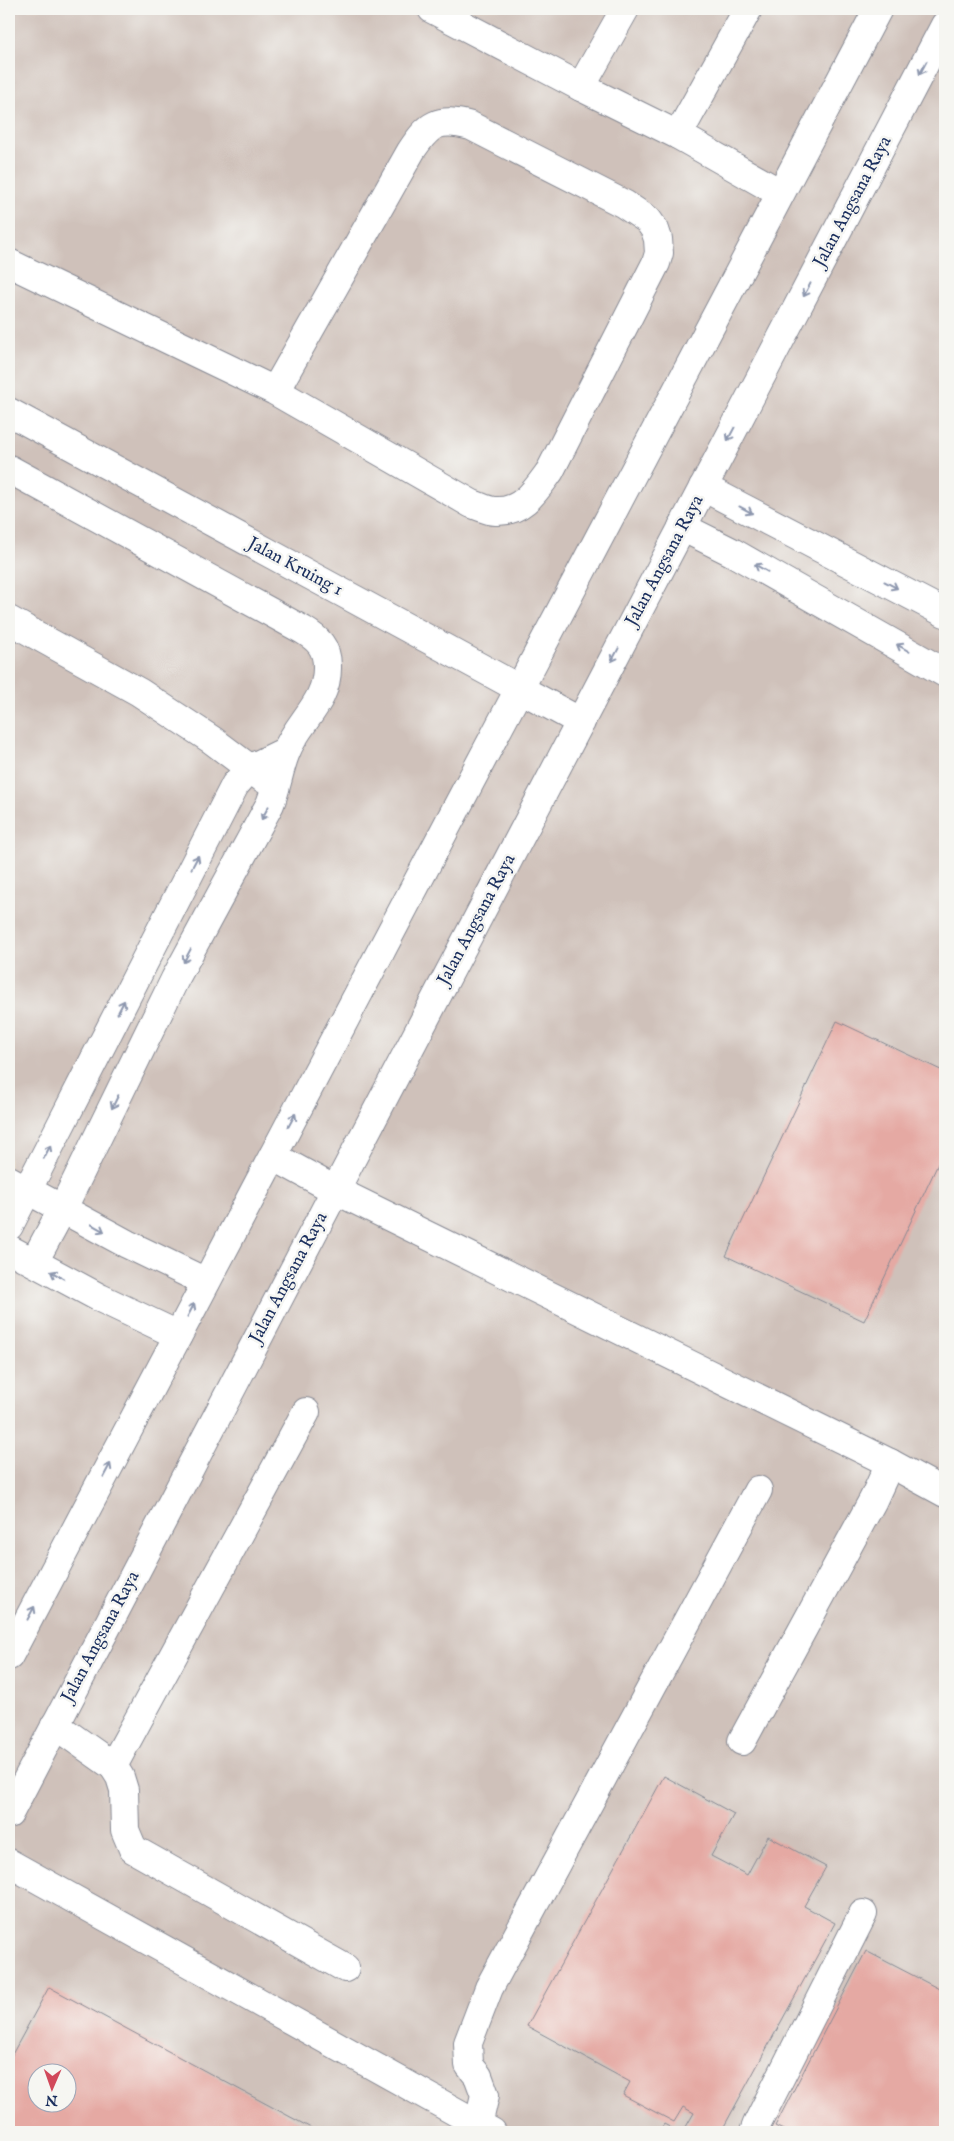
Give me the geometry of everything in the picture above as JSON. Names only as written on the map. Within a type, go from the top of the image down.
[{"type":"street","points":[[432,9],[678,135],[780,193]]},
{"type":"street","points":[[581,87],[625,9]]},
{"type":"street","points":[[678,135],[748,9]]},
{"type":"street","points":[[9,1656],[878,9]]},
{"type":"street","name":"Jalan Angsana Raya","points":[[9,1814],[945,25]]},
{"type":"street","points":[[9,263],[275,391],[472,504],[495,511],[515,509],[533,494],[550,471],[656,263],[659,253],[655,230],[648,220],[624,204],[590,186],[471,126],[455,121],[443,121],[430,127],[411,151],[275,391]]},
{"type":"street","name":"Jalan Kruing 1","points":[[9,412],[581,722]]},
{"type":"street","points":[[9,469],[317,638],[324,648],[327,661],[325,687],[286,751],[277,787],[175,979],[63,1208],[34,1262]]},
{"type":"street","points":[[704,487],[945,613]]},
{"type":"street","points":[[682,527],[732,552],[945,672]]},
{"type":"street","points":[[9,620],[140,692],[212,740],[249,769],[277,787]]},
{"type":"street","points":[[9,1226],[18,1185],[142,964],[235,785],[249,769],[286,751]]},
{"type":"street","points":[[142,964],[175,979]]},
{"type":"street","points":[[273,1156],[335,1190],[890,1463],[945,1493]]},
{"type":"street","points":[[18,1185],[127,1244],[206,1282]]},
{"type":"street","points":[[9,1249],[100,1298],[178,1336]]},
{"type":"street","points":[[113,1766],[306,1412]]},
{"type":"street","points":[[742,1741],[873,1500],[890,1463]]},
{"type":"street","points":[[9,1863],[485,2128],[485,2095],[478,2076],[469,2065],[468,2043],[489,1988],[758,1490]]},
{"type":"street","points":[[55,1724],[113,1766],[124,1790],[125,1830],[133,1849],[345,1968]]},
{"type":"street","points":[[754,2132],[863,1914]]},
{"type":"shaded area","points":[[9,9],[945,9],[945,2132],[9,2132]]},
{"type":"building","points":[[837,1021],[945,1072],[945,1149],[864,1321],[726,1256]]},
{"type":"building","points":[[664,1776],[734,1814],[711,1856],[747,1875],[768,1836],[826,1867],[804,1906],[835,1923],[721,2132],[683,2132],[694,2113],[683,2107],[674,2122],[623,2095],[630,2082],[527,2026]]},
{"type":"building","points":[[866,1951],[945,1992],[945,2132],[787,2132],[775,2126]]},
{"type":"building","points":[[49,1987],[311,2128],[308,2132],[9,2132],[9,2060]]},
{"type":"building","points":[[664,2124],[679,2132],[659,2132]]}]
